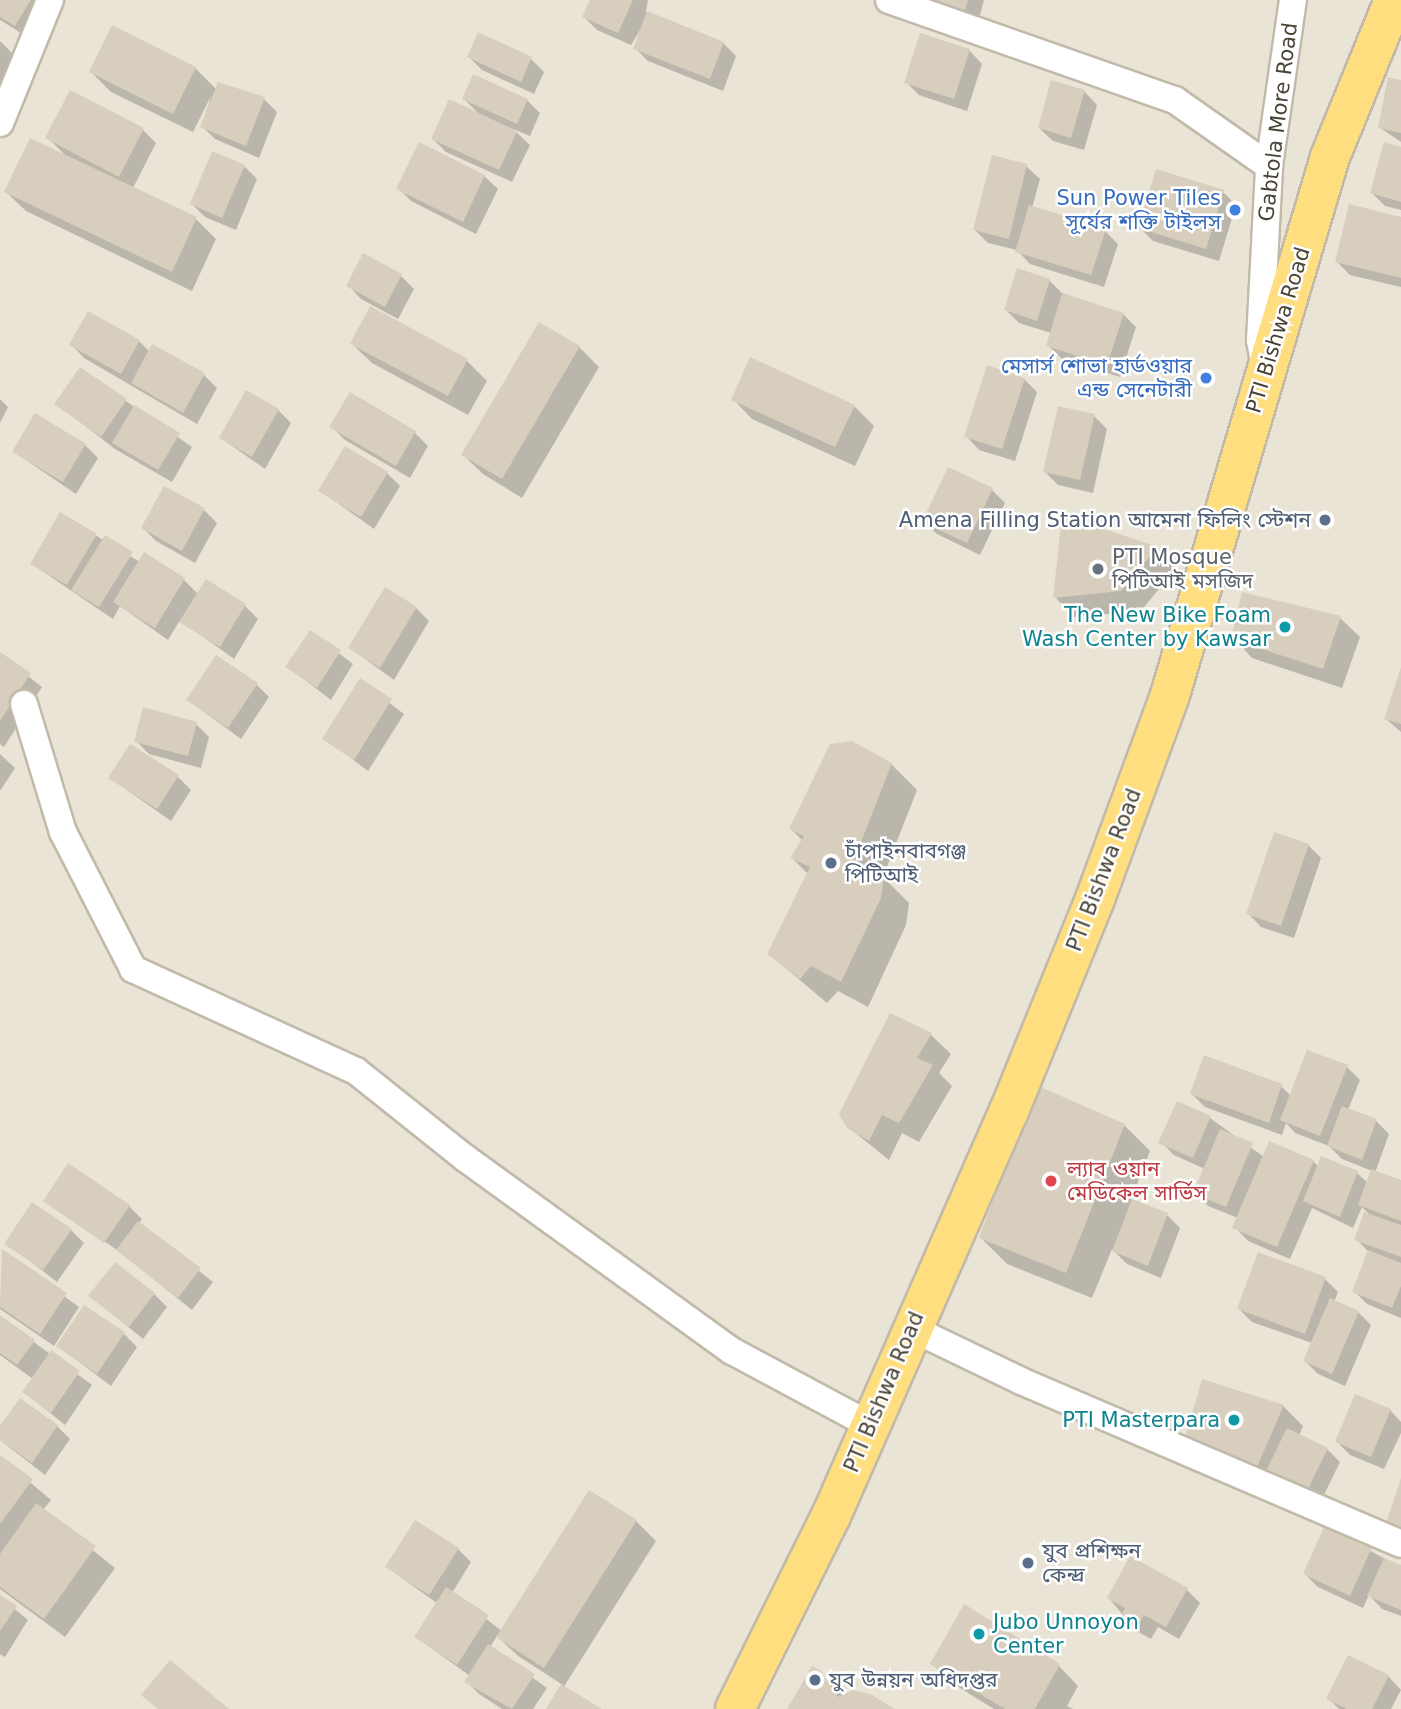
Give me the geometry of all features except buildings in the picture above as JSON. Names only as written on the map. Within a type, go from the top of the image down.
[{"type":"highway","name":"PTI Bishwa Road","points":[[735,1709],[831,1516],[911,1328],[1009,1111],[1095,899],[1170,695],[1330,157],[1394,0]]},
{"type":"street","points":[[0,123],[50,0]]},
{"type":"street","points":[[889,0],[1175,100],[1269,166]]},
{"type":"street","name":"Gabtola More Road","points":[[1266,370],[1260,340],[1269,166],[1293,0]]},
{"type":"street","points":[[24,704],[62,832],[133,969],[356,1071],[465,1158],[732,1351],[870,1425]]},
{"type":"street","points":[[911,1328],[1021,1381],[1401,1544]]},
{"type":"shaded area","points":[[0,0],[1401,0],[1401,1709],[0,1709]]},
{"type":"place","name":"Sun Power Tiles সূর্যের শক্তি টাইলস","points":[[1235,210]]},
{"type":"place","name":"মেসার্স শোভা হার্ডওয়ার এন্ড সেনেটারী","points":[[1206,378]]},
{"type":"place","name":"Amena Filling Station আমেনা ফিলিং স্টেশন","points":[[1325,520]]},
{"type":"place","name":"PTI Mosque পিটিআই মসজিদ","points":[[1098,569]]},
{"type":"place","name":"The New Bike Foam Wash Center by Kawsar","points":[[1285,627]]},
{"type":"place","name":"চাঁপাইনবাবগঞ্জ পিটিআই","points":[[831,863]]},
{"type":"place","name":"ল্যাব ওয়ান মেডিকেল সার্ভিস","points":[[1051,1181]]},
{"type":"place","name":"PTI Masterpara","points":[[1234,1420]]},
{"type":"place","name":"যুব প্রশিক্ষন কেন্দ্র","points":[[1028,1563]]},
{"type":"place","name":"Jubo Unnoyon Center","points":[[979,1634]]},
{"type":"place","name":"যুব উন্নয়ন অধিদপ্তর","points":[[815,1680]]}]
